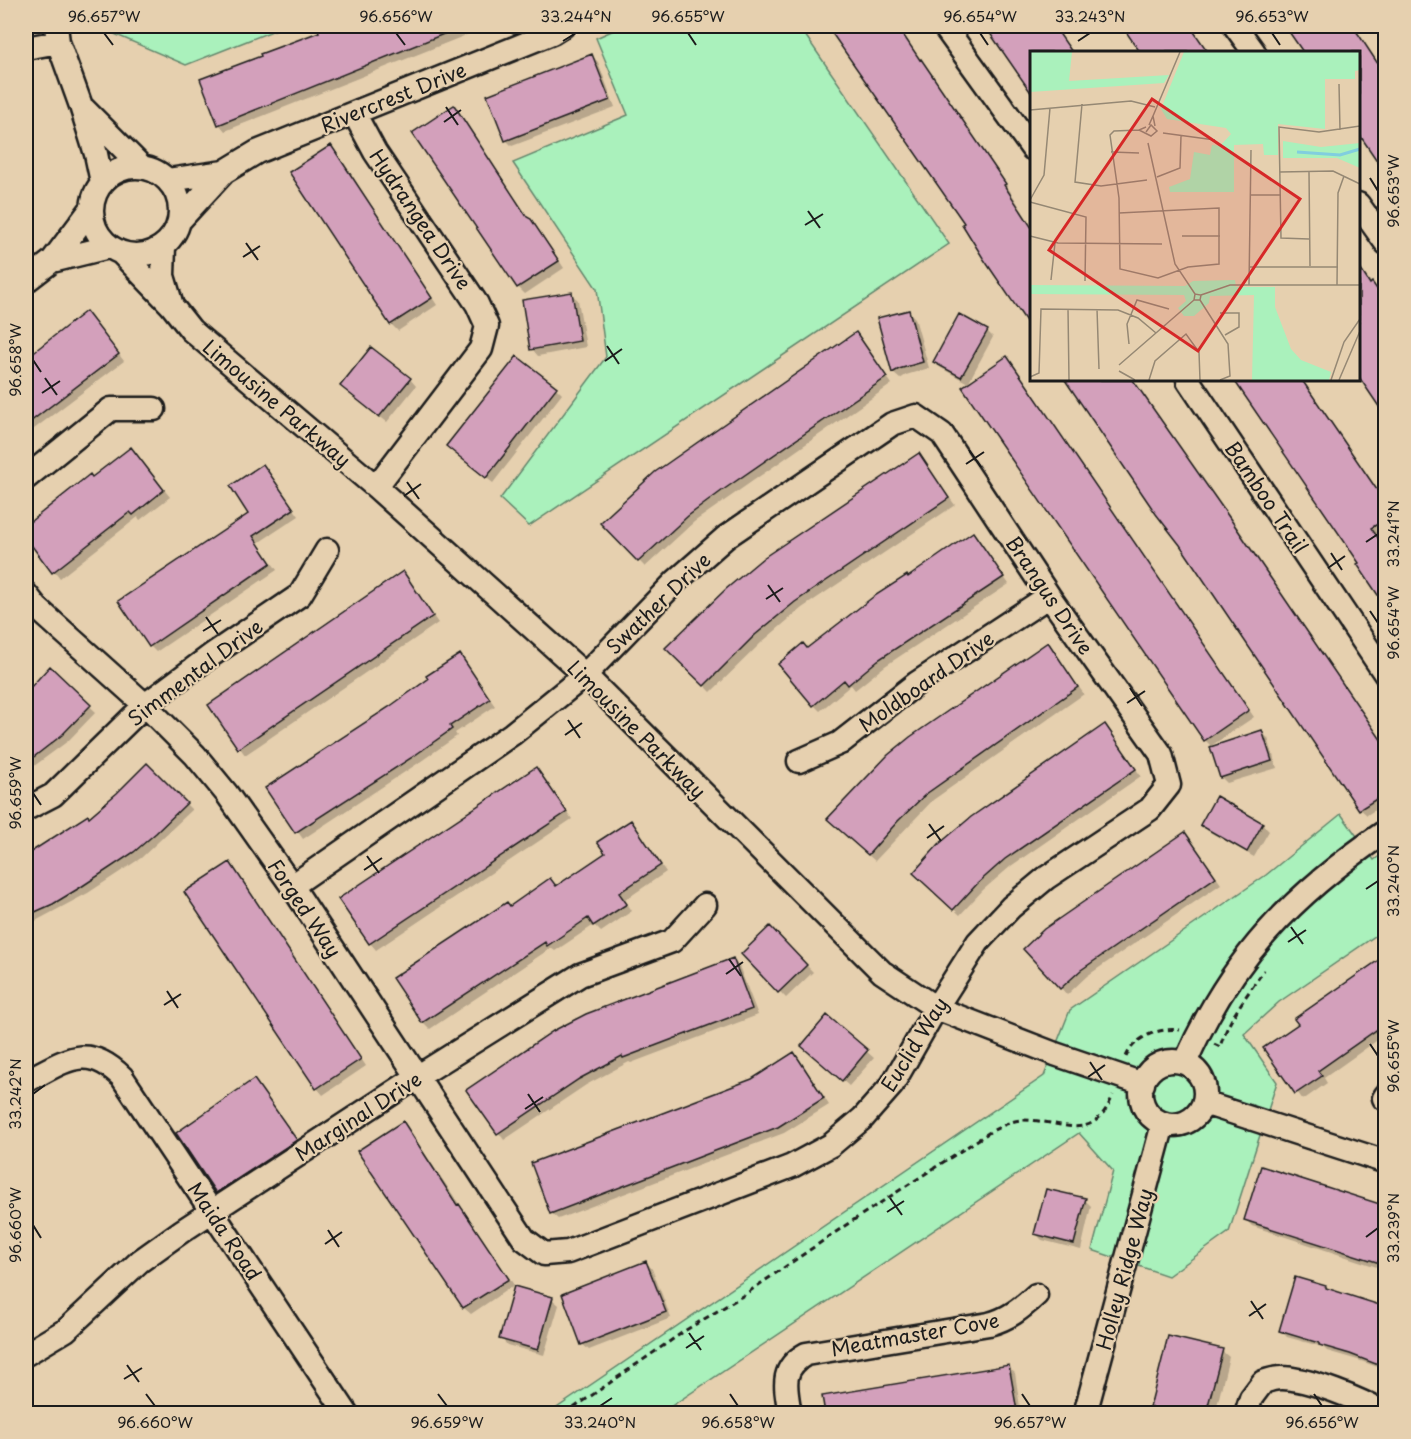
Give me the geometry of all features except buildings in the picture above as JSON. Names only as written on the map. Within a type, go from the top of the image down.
[{"type":"street","name":"Rivercrest Drive","points":[[179,221],[224,172],[257,152],[552,33],[563,26]]},
{"type":"street","points":[[944,26],[1030,145]]},
{"type":"street","points":[[1235,26],[1253,51]]},
{"type":"street","points":[[26,48],[57,34],[96,154],[102,182]]},
{"type":"street","points":[[81,106],[142,167]]},
{"type":"street","name":"Hydrangea Drive","points":[[354,112],[375,152],[477,304],[487,326],[481,349],[376,487]]},
{"type":"street","points":[[142,167],[156,171],[168,180],[176,192],[180,206],[179,221],[173,235],[164,246],[151,253],[136,256],[116,250],[99,237],[93,224],[91,209],[94,195],[102,182],[113,173],[127,168],[142,167]]},
{"type":"street","name":"Rivercrest Drive","points":[[168,180],[224,172]]},
{"type":"street","points":[[1360,205],[1386,243]]},
{"type":"street","points":[[26,281],[52,261],[91,209]]},
{"type":"street","name":"Limousine Parkway","points":[[164,246],[163,276],[172,306]]},
{"type":"street","points":[[52,261],[116,250]]},
{"type":"street","name":"Limousine Parkway","points":[[116,250],[172,306],[191,330],[376,487],[585,675],[882,972],[936,1008],[1055,1054],[1143,1084]]},
{"type":"street","name":"Bamboo Trail","points":[[1189,381],[1384,668]]},
{"type":"street","points":[[26,478],[111,409],[154,410]]},
{"type":"street","name":"Brangus Drive","points":[[916,416],[942,434],[1049,596],[1161,754],[1169,785]]},
{"type":"street","name":"Swather Drive","points":[[292,886],[512,734],[585,675],[676,581],[726,537],[892,424],[916,416]]},
{"type":"street","name":"Simmental Drive","points":[[26,809],[53,795],[145,705],[213,654],[300,595],[327,550]]},
{"type":"street","name":"Forged Way","points":[[26,594],[37,608],[145,705],[195,755],[227,794],[292,886],[524,1239],[544,1254]]},
{"type":"street","name":"Moldboard Drive","points":[[799,761],[840,743],[917,683],[1049,596]]},
{"type":"street","name":"Euclid Way","points":[[544,1254],[568,1252],[579,1248],[792,1166],[831,1145],[862,1118],[892,1085],[936,1008],[978,942],[1011,907],[1046,878],[1150,809],[1169,785]]},
{"type":"street","points":[[1185,1063],[1214,1003],[1239,966],[1281,916],[1328,873],[1386,831]]},
{"type":"street","name":"Marginal Drive","points":[[26,1354],[66,1330],[140,1262],[212,1212],[417,1077],[580,975],[672,941],[705,904]]},
{"type":"street","name":"Maida Road","points":[[26,1081],[79,1057],[95,1058],[109,1065],[122,1077],[347,1413]]},
{"type":"street","points":[[1174,1061],[1185,1063],[1192,1067],[1202,1079],[1205,1087],[1204,1102],[1195,1117],[1188,1122],[1172,1126],[1163,1124],[1147,1112],[1143,1103],[1143,1084],[1155,1067],[1174,1061]]},
{"type":"street","points":[[1204,1102],[1386,1162]]},
{"type":"street","name":"Holley Ridge Way","points":[[1085,1413],[1163,1124]]},
{"type":"street","name":"Meatmaster Cove","points":[[790,1413],[786,1383],[792,1365],[801,1357],[812,1353],[998,1322],[1017,1311],[1035,1296]]},
{"type":"street","points":[[1246,1413],[1251,1398],[1263,1382],[1278,1378],[1301,1381],[1364,1403],[1385,1413]]},
{"type":"path","points":[[565,1413],[686,1330],[744,1295],[849,1223],[990,1132],[1018,1120],[1077,1127],[1089,1125],[1100,1118],[1107,1109],[1129,1050],[1140,1039],[1159,1031],[1186,1030],[1220,1047],[1222,1038],[1238,1008],[1266,967]]},
{"type":"green space","points":[[104,26],[285,26],[186,65],[105,30]]},
{"type":"green space","points":[[623,26],[799,26],[949,244],[529,526],[500,499],[606,357],[597,289],[513,163],[628,115],[596,38]]},
{"type":"green space","points":[[1341,814],[1374,860],[1385,852],[1385,929],[1279,1002],[1244,1034],[1277,1082],[1229,1232],[1168,1276],[1092,1250],[1113,1171],[1079,1133],[661,1413],[548,1414],[1044,1076],[1070,1010],[1266,875]]}]
